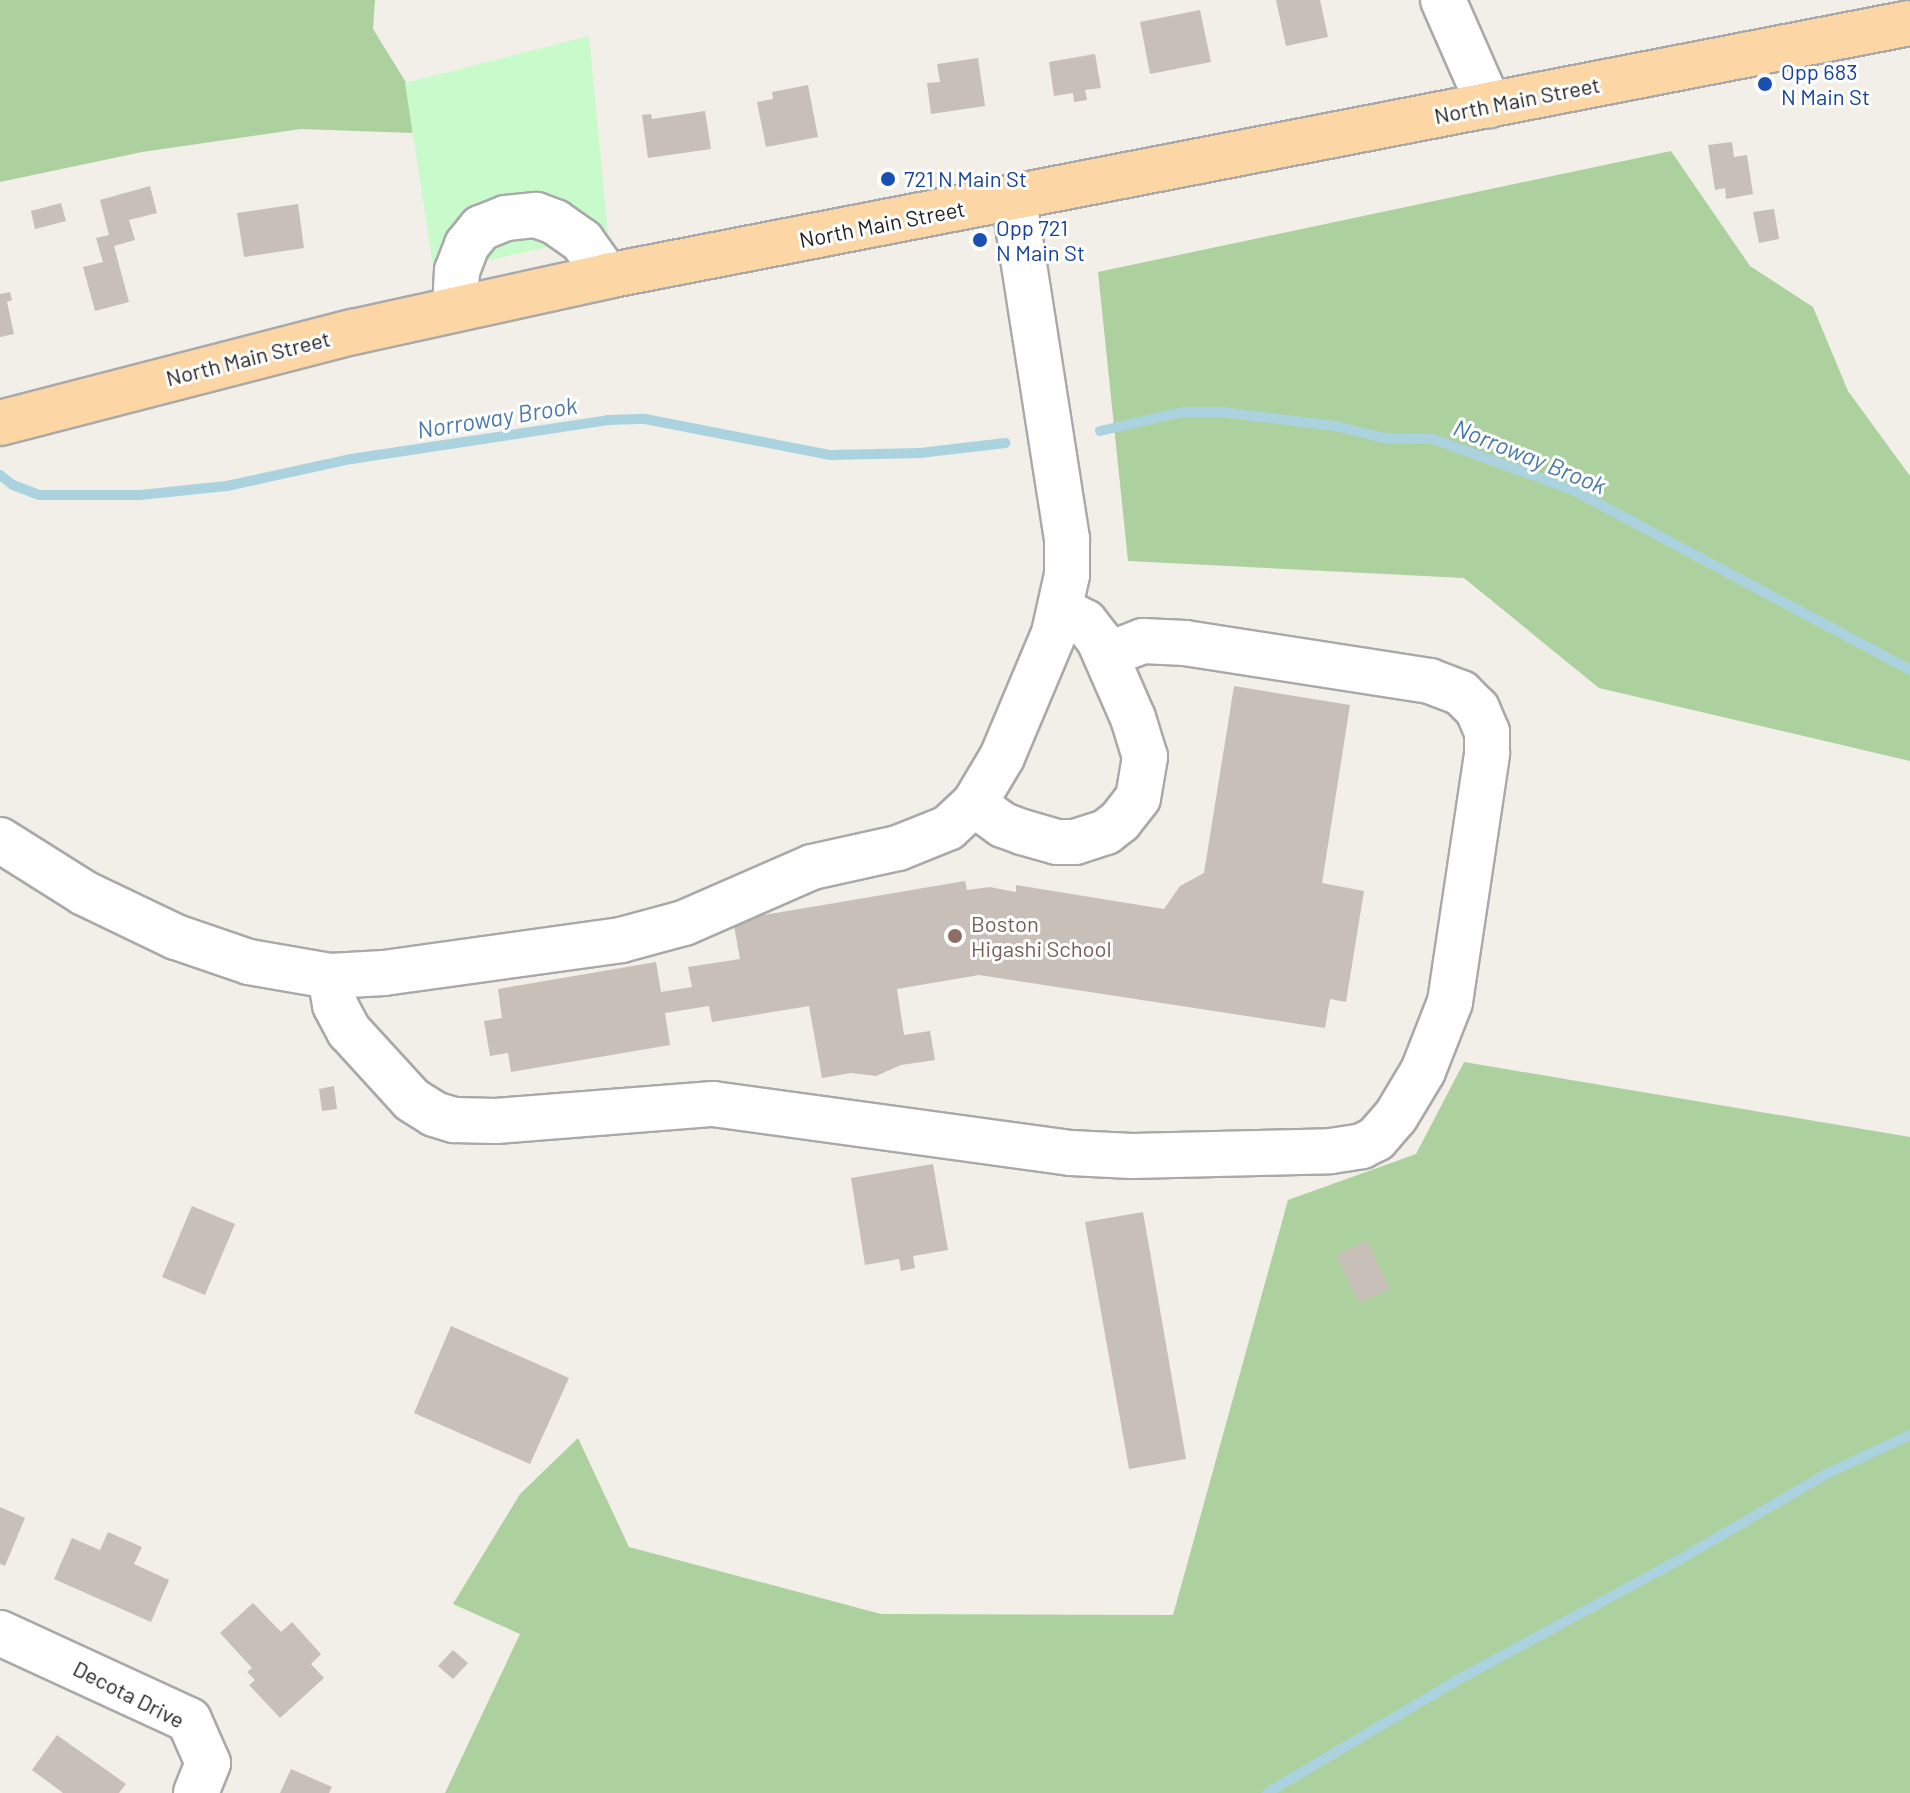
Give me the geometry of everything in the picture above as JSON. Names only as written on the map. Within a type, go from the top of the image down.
[{"type":"main road","name":"North Main Street","points":[[0,423],[455,308],[607,276],[1910,23]]},
{"type":"street","points":[[1443,0],[1489,105]]},
{"type":"street","points":[[0,840],[84,893],[176,937],[260,964],[330,976],[384,973],[605,943],[662,930],[812,867],[931,837],[948,828],[974,804],[1002,757],[1061,610],[1067,575],[1067,539],[1014,199]]},
{"type":"street","points":[[455,308],[457,271],[467,245],[481,228],[506,218],[536,215],[555,222],[582,241],[607,276]]},
{"type":"street","points":[[974,804],[1003,825],[1057,842],[1091,838],[1106,832],[1126,816],[1142,785],[1145,757],[1138,730],[1107,655],[1085,622],[1061,610]]},
{"type":"street","points":[[330,976],[335,1005],[349,1031],[412,1100],[434,1114],[454,1120],[496,1121],[713,1104],[1071,1153],[1132,1156],[1331,1151],[1362,1146],[1376,1139],[1396,1116],[1423,1071],[1450,1002],[1487,753],[1487,732],[1477,709],[1461,693],[1430,681],[1185,643],[1143,641],[1107,655]]},
{"type":"street","name":"Decota Drive","points":[[0,1633],[189,1720],[208,1763],[196,1793]]},
{"type":"green space","points":[[0,0],[375,0],[373,29],[420,105],[412,133],[301,129],[142,152],[0,182]]},
{"type":"green space","points":[[589,36],[608,234],[434,272],[405,83]]},
{"type":"green space","points":[[1671,151],[1750,266],[1813,307],[1848,391],[1910,476],[1910,761],[1599,688],[1464,578],[1128,561],[1098,272]]},
{"type":"green space","points":[[1464,1062],[1910,1137],[1910,1793],[445,1793],[520,1634],[453,1604],[520,1494],[578,1438],[629,1547],[881,1614],[1173,1615],[1288,1200],[1416,1154]]},
{"type":"building","points":[[1276,0],[1320,0],[1328,37],[1286,46]]},
{"type":"building","points":[[1200,10],[1211,62],[1150,74],[1140,22]]},
{"type":"building","points":[[1095,54],[1101,88],[1085,90],[1087,100],[1074,102],[1073,93],[1054,96],[1049,62]]},
{"type":"building","points":[[978,58],[985,106],[931,114],[927,83],[940,82],[937,64]]},
{"type":"building","points":[[808,85],[818,137],[766,147],[757,102],[773,99],[772,92]]},
{"type":"building","points":[[705,111],[711,149],[648,158],[642,115],[651,114],[652,119]]},
{"type":"building","points":[[1732,142],[1734,157],[1747,155],[1753,194],[1726,199],[1725,188],[1715,190],[1708,145]]},
{"type":"building","points":[[150,186],[157,213],[129,220],[135,240],[114,246],[129,302],[95,311],[83,267],[103,262],[96,238],[109,235],[100,200]]},
{"type":"building","points":[[61,203],[66,221],[35,229],[31,211]]},
{"type":"building","points":[[298,204],[304,248],[244,257],[237,213]]},
{"type":"building","points":[[1774,209],[1779,239],[1759,243],[1753,212]]},
{"type":"building","points":[[10,292],[12,300],[7,302],[14,334],[0,337],[0,294]]},
{"type":"building","points":[[1234,686],[1350,705],[1322,883],[1364,891],[1346,1002],[1330,999],[1325,1028],[979,975],[897,989],[904,1035],[930,1031],[935,1060],[901,1065],[876,1076],[851,1073],[822,1078],[809,1006],[712,1022],[709,1006],[665,1013],[670,1045],[511,1072],[508,1053],[490,1056],[484,1021],[502,1018],[498,989],[656,962],[661,992],[692,987],[688,967],[740,959],[733,920],[965,881],[967,890],[990,887],[1016,892],[1016,885],[1164,909],[1180,886],[1204,873]]},
{"type":"building","points":[[334,1086],[337,1109],[322,1111],[319,1089]]},
{"type":"building","points":[[933,1164],[948,1250],[913,1256],[915,1268],[901,1271],[899,1259],[865,1265],[851,1178]]},
{"type":"building","points":[[192,1206],[235,1224],[205,1295],[162,1277]]},
{"type":"building","points":[[1143,1212],[1186,1459],[1129,1469],[1085,1222]]},
{"type":"building","points":[[1367,1241],[1390,1289],[1359,1303],[1336,1255]]},
{"type":"building","points":[[451,1326],[569,1378],[530,1464],[414,1413]]},
{"type":"building","points":[[0,1507],[25,1518],[5,1566],[0,1564]]},
{"type":"building","points":[[108,1532],[142,1547],[134,1564],[169,1580],[151,1622],[54,1579],[72,1538],[100,1550]]},
{"type":"building","points":[[253,1603],[281,1632],[292,1622],[321,1654],[311,1664],[324,1678],[280,1718],[249,1685],[255,1680],[247,1672],[252,1668],[220,1633]]},
{"type":"building","points":[[453,1650],[468,1663],[453,1679],[438,1666]]},
{"type":"building","points":[[57,1735],[126,1784],[119,1793],[63,1793],[32,1770]]},
{"type":"building","points":[[291,1769],[332,1787],[329,1793],[280,1793]]},
{"type":"waterway","name":"Norroway Brook","points":[[1100,431],[1182,412],[1221,412],[1335,426],[1384,438],[1433,439],[1573,490],[1910,670]]},
{"type":"waterway","name":"Norroway Brook","points":[[0,475],[13,485],[39,495],[140,495],[227,486],[351,459],[608,420],[645,419],[831,455],[920,453],[1005,443]]},
{"type":"waterway","points":[[1267,1793],[1454,1682],[1679,1560],[1826,1474],[1910,1435]]},
{"type":"place","name":"Opp 683 N Main St","points":[[1765,84]]},
{"type":"place","name":"721 N Main St","points":[[888,179]]},
{"type":"place","name":"Opp 721 N Main St","points":[[980,240]]},
{"type":"place","name":"Boston Higashi School","points":[[955,936]]}]
